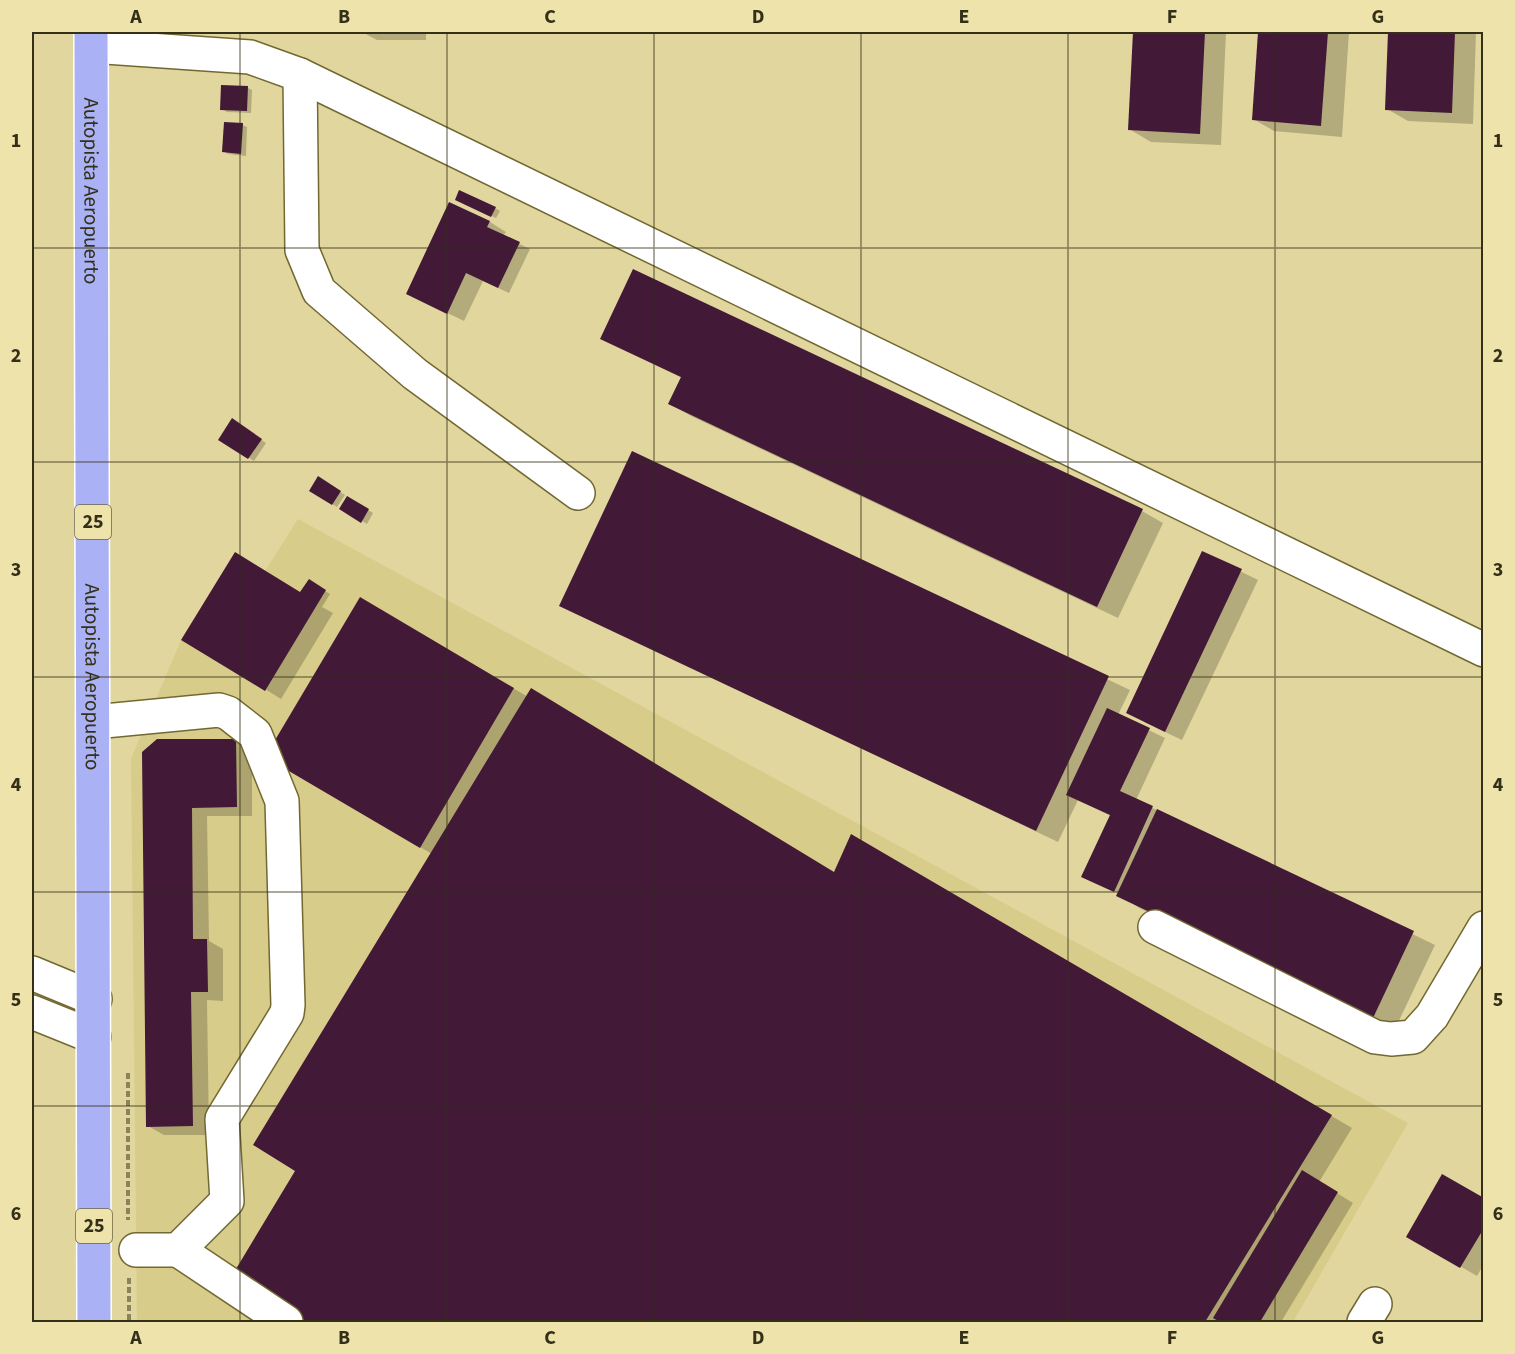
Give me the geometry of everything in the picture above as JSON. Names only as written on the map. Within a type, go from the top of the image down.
[{"type":"highway","name":"Autopista Aeropuerto","points":[[91,39],[94,1323]]},
{"type":"street","points":[[91,39],[250,57],[300,75],[1484,650]]},
{"type":"street","points":[[300,75],[302,249],[319,291],[415,374],[578,493]]},
{"type":"street","points":[[94,722],[196,711],[219,710],[228,713],[255,734],[282,801],[287,1013],[222,1119],[227,1201],[178,1250]]},
{"type":"street","points":[[1155,927],[1375,1037],[1391,1040],[1413,1037],[1432,1016],[1484,928]]},
{"type":"street","points":[[32,973],[95,999]]},
{"type":"street","points":[[32,1012],[94,1037]]},
{"type":"street","points":[[131,1249],[178,1250],[286,1323]]},
{"type":"path","points":[[128,1073],[131,1249],[129,1323]]},
{"type":"shaded area","points":[[298,519],[1408,1123],[1293,1322],[137,1322],[131,759],[181,640],[235,552],[265,571]]},
{"type":"building","points":[[1133,32],[1205,32],[1200,134],[1128,130]]},
{"type":"building","points":[[1258,32],[1328,32],[1321,126],[1252,120]]},
{"type":"building","points":[[1388,32],[1455,32],[1452,113],[1385,110]]},
{"type":"building","points":[[221,85],[248,86],[247,111],[220,110]]},
{"type":"building","points":[[224,122],[243,123],[241,154],[222,152]]},
{"type":"building","points":[[459,190],[496,207],[491,217],[455,200]]},
{"type":"building","points":[[449,202],[490,221],[487,227],[520,242],[498,288],[466,273],[447,314],[406,294]]},
{"type":"building","points":[[633,269],[1143,509],[1097,607],[668,404],[681,377],[600,339]]},
{"type":"building","points":[[232,418],[262,439],[248,459],[218,440]]},
{"type":"building","points":[[632,451],[1109,676],[1036,831],[559,606]]},
{"type":"building","points":[[318,476],[341,491],[332,505],[309,491]]},
{"type":"building","points":[[347,496],[369,509],[361,523],[339,509]]},
{"type":"building","points":[[1202,551],[1242,569],[1165,732],[1126,713]]},
{"type":"building","points":[[235,552],[300,592],[309,579],[326,590],[265,691],[181,640]]},
{"type":"building","points":[[360,597],[514,688],[420,848],[265,757]]},
{"type":"building","points":[[531,688],[834,872],[851,834],[1332,1115],[1205,1322],[302,1322],[230,1279],[295,1171],[253,1145]]},
{"type":"building","points":[[1107,708],[1150,728],[1120,791],[1153,806],[1114,892],[1081,877],[1110,815],[1066,795]]},
{"type":"building","points":[[157,739],[236,739],[237,807],[192,808],[193,939],[207,939],[208,992],[191,992],[193,1126],[146,1127],[142,752]]},
{"type":"building","points":[[1157,809],[1414,931],[1373,1018],[1116,896]]},
{"type":"building","points":[[1302,1170],[1338,1192],[1260,1322],[1220,1322],[1213,1318]]},
{"type":"building","points":[[1442,1174],[1484,1198],[1484,1228],[1460,1268],[1406,1237]]}]
